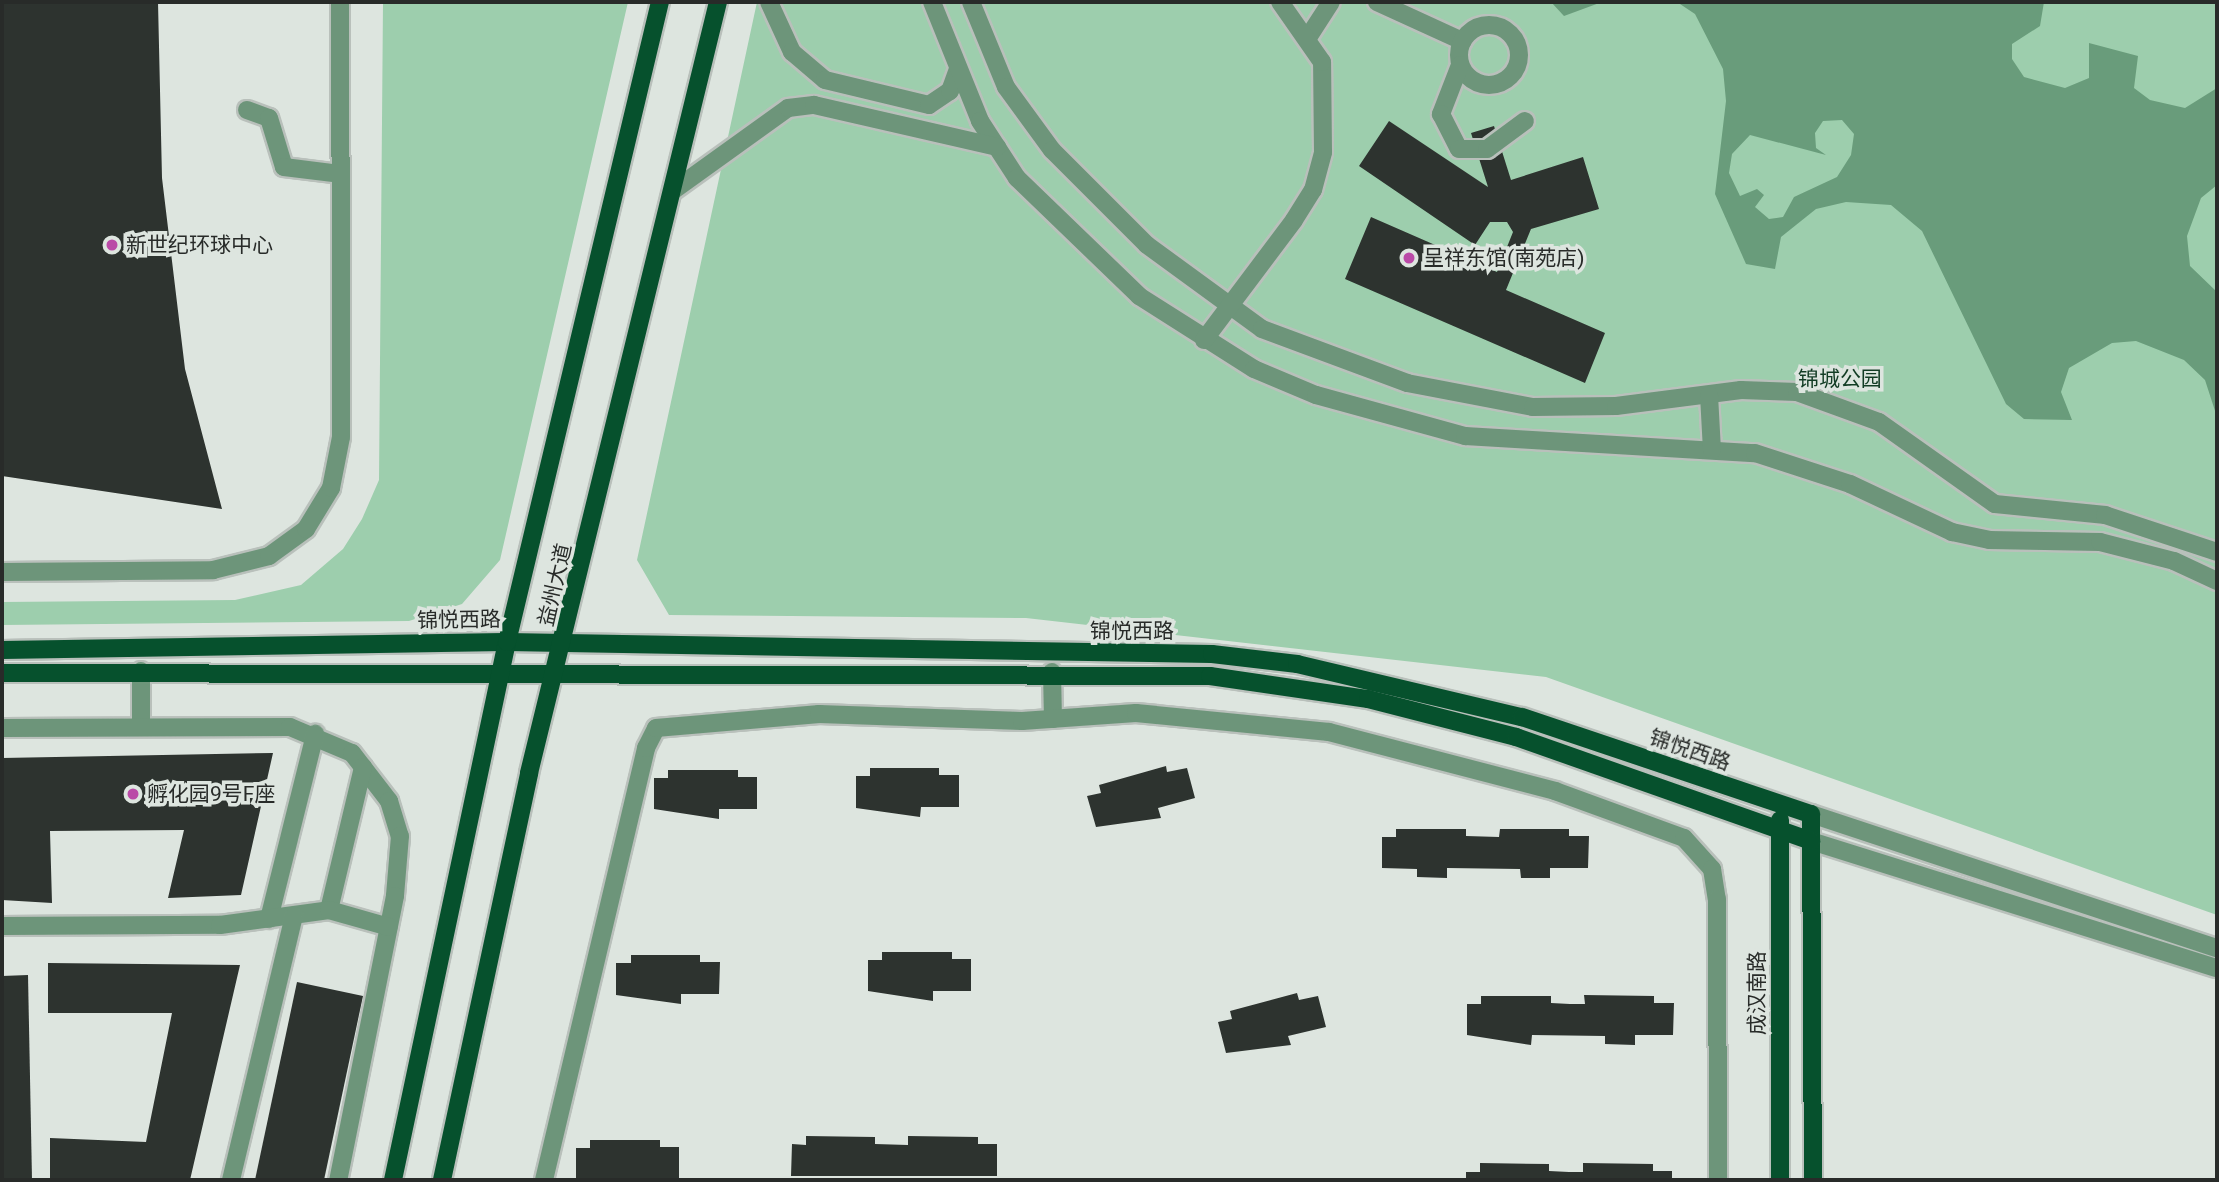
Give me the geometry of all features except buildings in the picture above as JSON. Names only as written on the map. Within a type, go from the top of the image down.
[{"type":"main road","name":"益州大道","points":[[393,1180],[507,642],[660,2]]},
{"type":"main road","name":"益州大道","points":[[442,1180],[528,773],[565,643],[718,2]]},
{"type":"main road","name":"锦悦西路","points":[[2,650],[507,642],[1212,654],[1297,664],[1522,717],[1780,806],[1811,814]]},
{"type":"main road","name":"锦悦西路","points":[[2,673],[141,671],[556,678],[1052,672],[1210,676],[1368,699],[1516,737],[1811,841]]},
{"type":"main road","name":"成汉南路","points":[[1780,806],[1780,1180]]},
{"type":"main road","points":[[1811,814],[1813,1180]]},
{"type":"street","points":[[2,572],[213,570],[269,556],[306,530],[331,488],[341,437],[340,2]]},
{"type":"street","points":[[769,2],[792,52],[825,80],[929,105],[950,91],[958,69]]},
{"type":"street","points":[[932,2],[958,69],[997,147],[1017,178],[1088,253],[1204,340],[1316,395],[1465,436],[1712,450],[1801,465],[1952,532],[1989,540],[2071,541],[2136,549],[2212,579],[2217,553],[2143,524],[2072,511],[1995,504],[1879,422],[1839,405],[1765,389],[1603,407],[1477,400],[1350,366],[1230,311],[1147,245],[1052,150],[1006,87],[971,2]]},
{"type":"street","points":[[1204,340],[1230,311],[1313,190],[1327,106],[1322,62],[1309,36],[1280,2]]},
{"type":"street","points":[[1309,36],[1331,2]]},
{"type":"street","points":[[1377,2],[1462,41]]},
{"type":"street","points":[[1460,65],[1466,76],[1489,86],[1518,64],[1515,40],[1506,30],[1482,26],[1462,41],[1460,65],[1441,114],[1459,149],[1487,149],[1525,121]]},
{"type":"street","points":[[674,190],[788,108],[814,105],[997,147]]},
{"type":"street","points":[[247,110],[269,118],[284,167],[340,174]]},
{"type":"street","points":[[1709,395],[1712,450]]},
{"type":"street","points":[[2071,541],[2072,511]]},
{"type":"street","points":[[141,671],[141,725]]},
{"type":"street","points":[[1052,672],[1053,719]]},
{"type":"street","points":[[544,1180],[646,748],[656,729],[819,714],[1053,719],[1136,713],[1329,732],[1555,791],[1684,838],[1712,869],[1717,899],[1718,1180]]},
{"type":"street","points":[[2,728],[263,725],[315,734],[352,753],[390,801],[400,836],[389,927],[338,1180]]},
{"type":"street","points":[[270,919],[315,734]]},
{"type":"street","points":[[329,910],[363,768]]},
{"type":"street","name":"锦悦西路","points":[[1811,814],[2217,948]]},
{"type":"street","name":"锦悦西路","points":[[1811,841],[2217,968]]},
{"type":"street","points":[[2,926],[270,919],[329,910],[389,927]]},
{"type":"street","points":[[231,1180],[294,915]]},
{"type":"green space","points":[[383,2],[628,2],[500,560],[462,604],[409,621],[2,625],[2,602],[235,600],[301,585],[343,549],[362,519],[379,480]]},
{"type":"green space","name":"锦城公园","points":[[757,2],[2217,2],[2217,915],[1546,677],[1026,618],[669,615],[637,560]]},
{"type":"shaded area","points":[[1551,2],[1602,2],[1564,16]]},
{"type":"shaded area","points":[[1677,2],[2044,2],[2040,26],[2012,44],[2012,59],[2024,77],[2065,88],[2089,78],[2089,43],[2138,56],[2134,88],[2150,100],[2185,108],[2217,88],[2217,185],[2201,198],[2187,236],[2190,266],[2217,292],[2217,417],[2205,380],[2184,360],[2136,341],[2112,343],[2069,368],[2061,392],[2072,420],[2024,419],[2006,404],[1922,231],[1891,205],[1846,202],[1816,209],[1781,237],[1775,269],[1746,264],[1715,194],[1726,101],[1723,69],[1695,14]],"holes":[[[1842,120],[1854,134],[1851,155],[1837,177],[1794,197],[1783,217],[1769,219],[1755,207],[1764,195],[1757,189],[1740,196],[1729,173],[1732,154],[1750,135],[1826,155],[1816,148],[1815,133],[1823,121]]]},
{"type":"place","name":"新世纪环球中心","points":[[112,245]]},
{"type":"place","name":"呈祥东馆(南苑店)","points":[[1409,258]]},
{"type":"place","name":"孵化园9号F座","points":[[133,794]]}]
